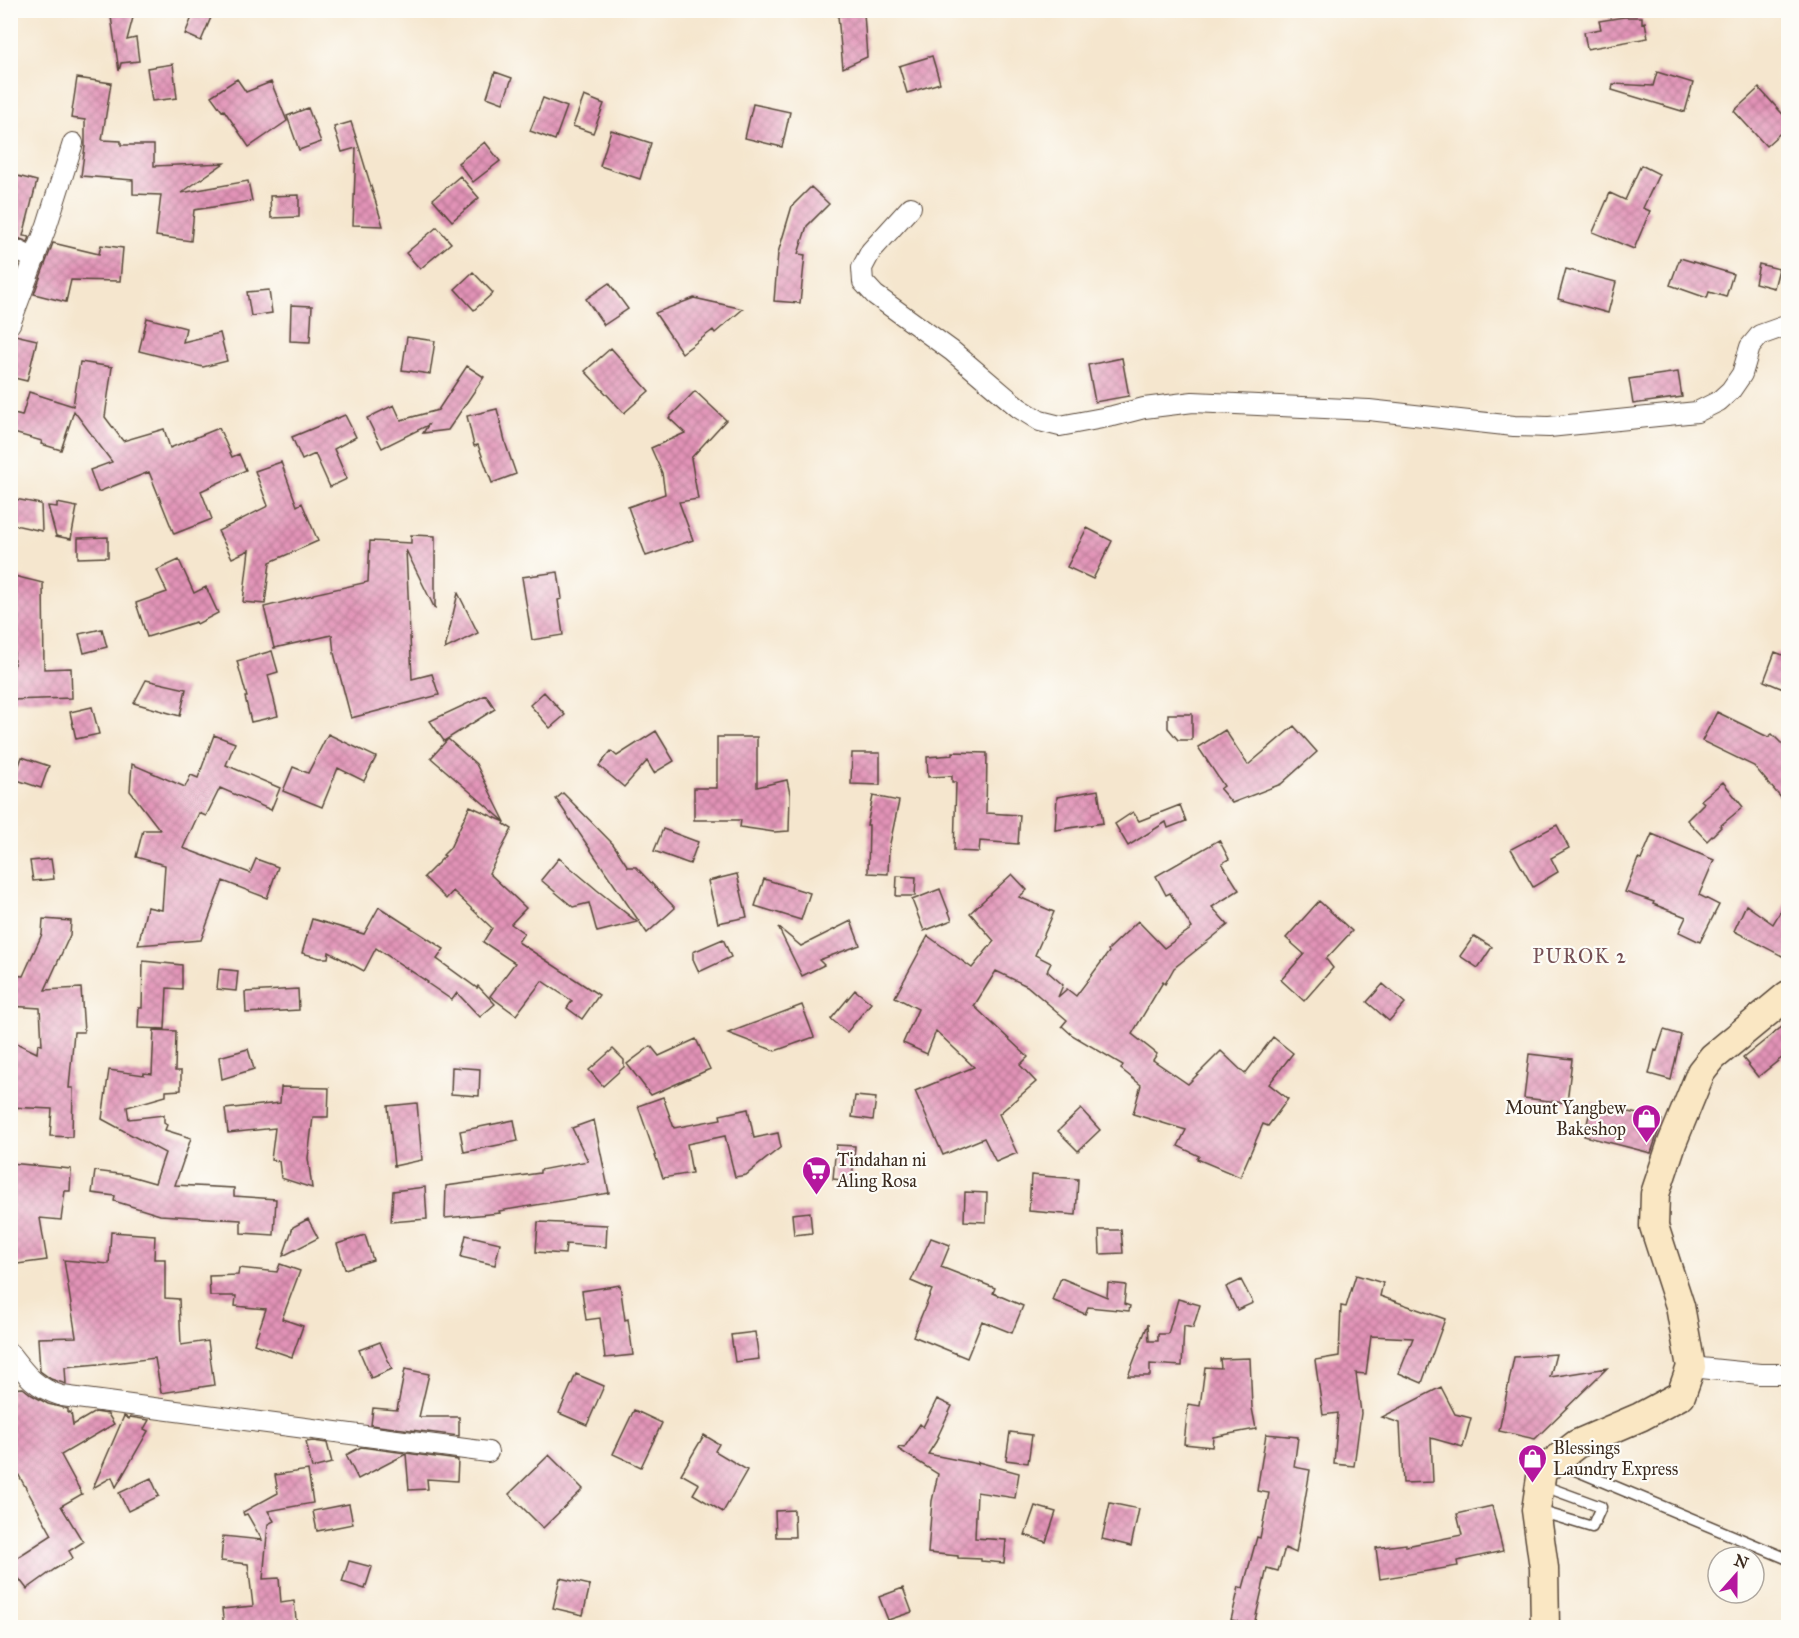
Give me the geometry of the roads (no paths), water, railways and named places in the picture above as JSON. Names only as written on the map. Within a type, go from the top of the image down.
[{"type":"main road","points":[[1545,1628],[1543,1485],[1577,1444],[1640,1417],[1681,1395],[1691,1367],[1680,1306],[1654,1226],[1655,1194],[1672,1143],[1701,1072],[1713,1057],[1788,995]]},
{"type":"street","points":[[10,324],[35,259],[73,143]]},
{"type":"street","points":[[911,207],[871,251],[862,268],[863,282],[875,296],[952,351],[1019,408],[1040,421],[1060,426],[1144,408],[1193,402],[1369,410],[1514,426],[1549,427],[1697,412],[1719,401],[1731,390],[1742,374],[1750,347],[1760,335],[1788,325]]},
{"type":"street","points":[[10,247],[35,259]]},
{"type":"street","points":[[10,1354],[36,1384],[49,1392],[63,1396],[488,1452]]},
{"type":"street","points":[[1691,1367],[1760,1374],[1788,1374]]},
{"type":"lane","points":[[1543,1485],[1601,1507],[1592,1527],[1543,1485]]},
{"type":"lane","points":[[1543,1485],[1788,1559]]},
{"type":"place","name":"Mount Yangbew Bakeshop","points":[[1647,1144]]},
{"type":"place","name":"Tindahan ni Aling Rosa","points":[[816,1196]]},
{"type":"place","name":"Blessings Laundry Express","points":[[1532,1484]]},
{"type":"district","name":"PUROK 2","points":[[1580,956]]}]
